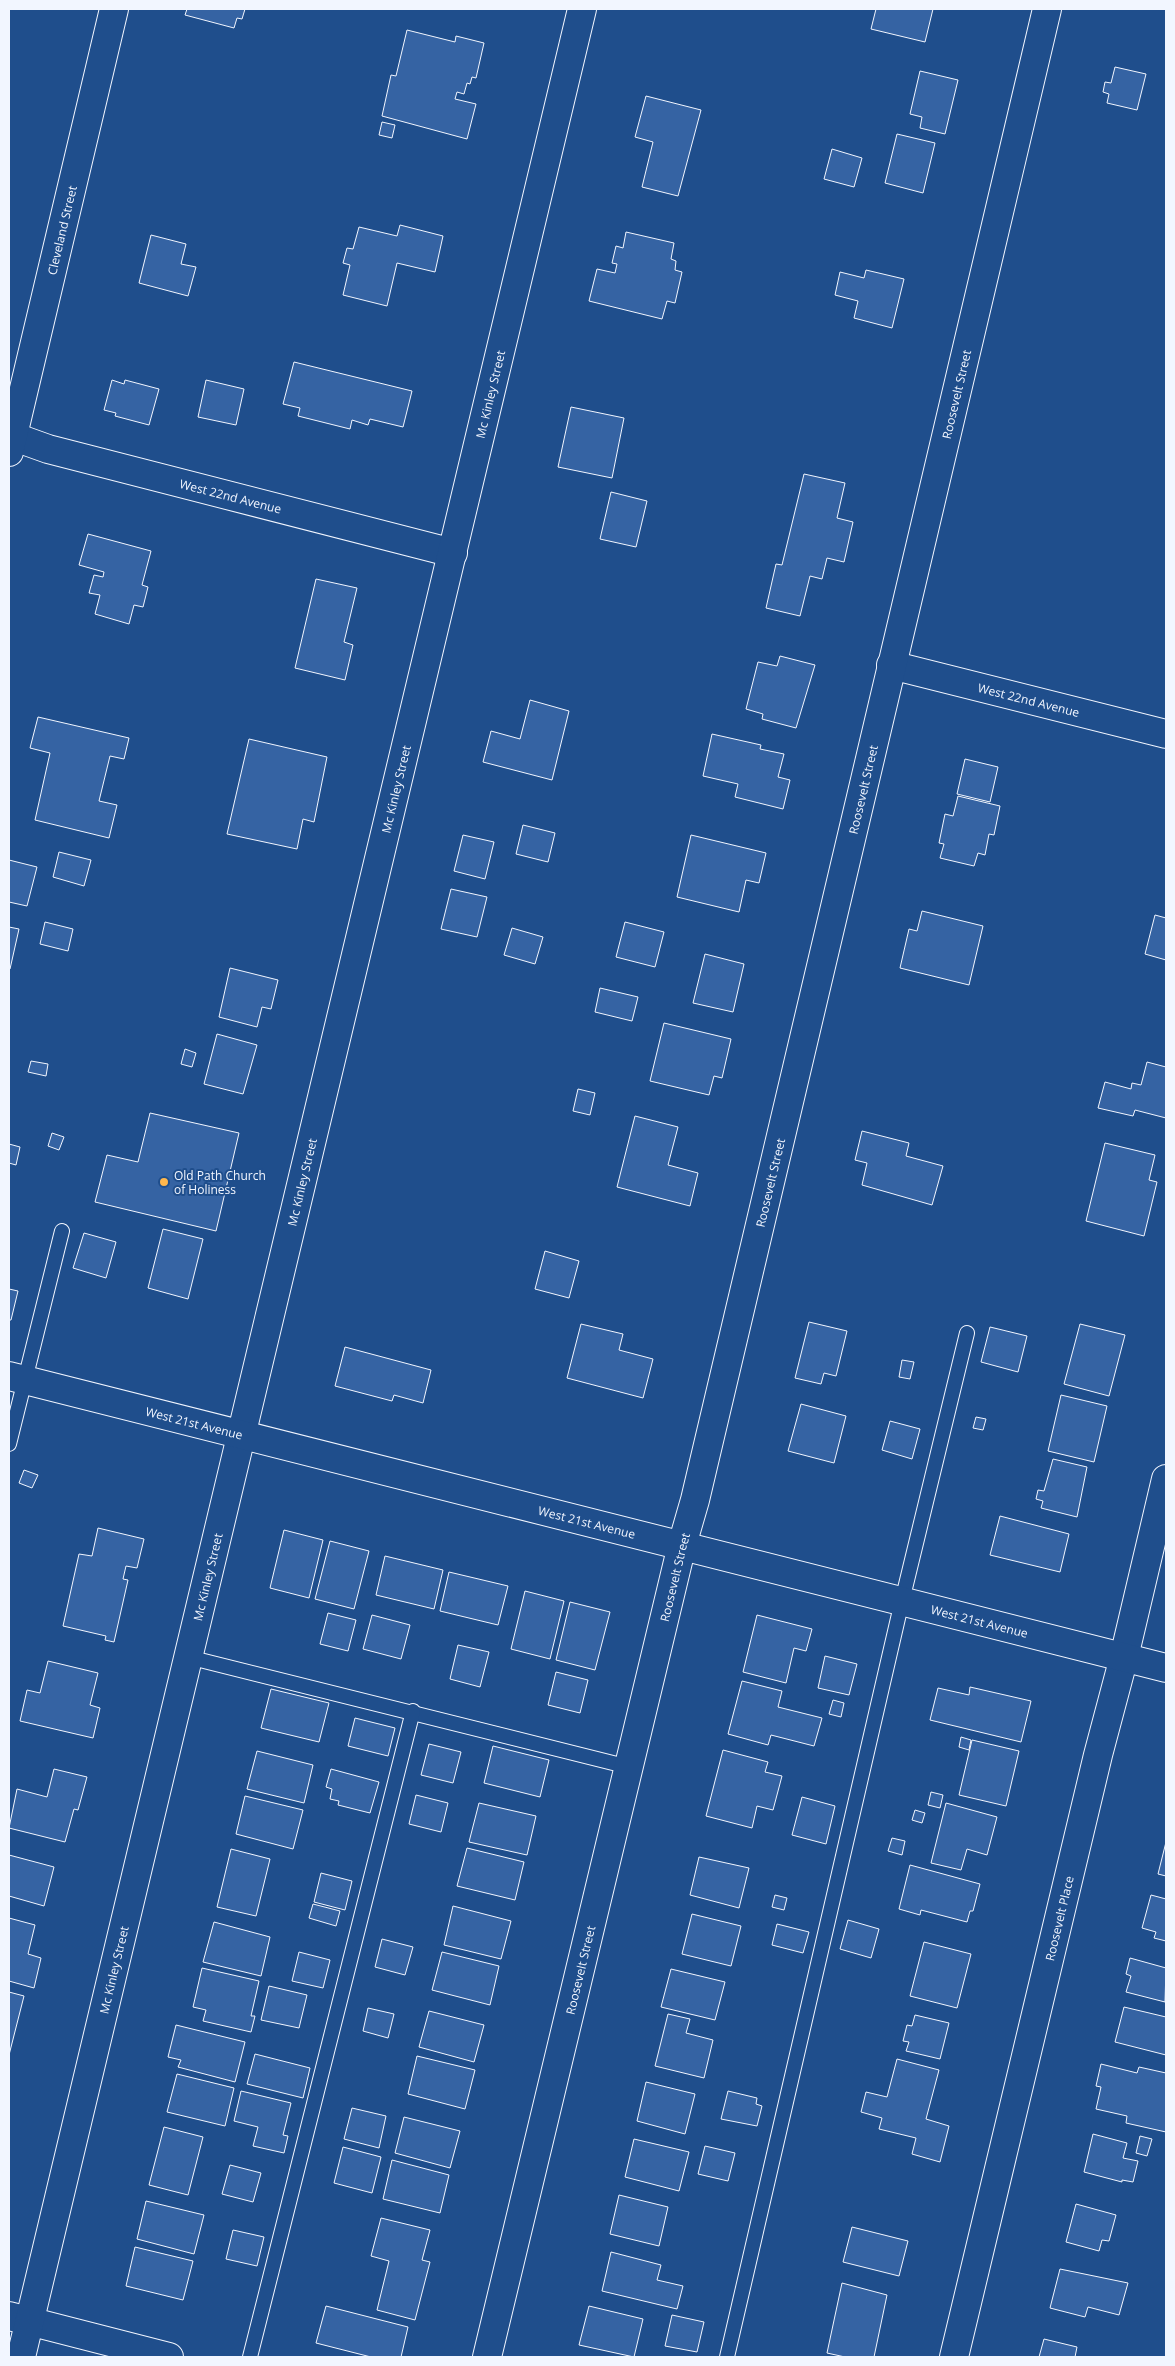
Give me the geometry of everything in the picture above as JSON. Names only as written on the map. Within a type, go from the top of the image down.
[{"type":"street","name":"Cleveland Street","points":[[10,441],[114,9]]},
{"type":"street","name":"Mc Kinley Street","points":[[21,2357],[19,2319],[188,1657],[242,1436],[582,9]]},
{"type":"street","name":"Roosevelt Street","points":[[487,2357],[682,1545],[695,1500],[1046,9]]},
{"type":"street","name":"West 22nd Avenue","points":[[10,441],[48,448],[453,553]]},
{"type":"street","name":"West 22nd Avenue","points":[[891,665],[1166,734]]},
{"type":"street","name":"West 21st Avenue","points":[[17,1378],[1166,1668]]},
{"type":"street","name":"Roosevelt Place","points":[[954,2357],[1166,1479]]},
{"type":"street","points":[[19,2319],[169,2357]]},
{"type":"lane","points":[[9,1444],[17,1378],[62,1231]]},
{"type":"lane","points":[[727,2357],[966,1333]]},
{"type":"lane","points":[[188,1657],[412,1711],[629,1767]]},
{"type":"lane","points":[[250,2357],[412,1711]]},
{"type":"building","points":[[187,9],[245,9],[242,19],[237,18],[234,28],[185,15]]},
{"type":"building","points":[[876,9],[933,9],[925,42],[871,29]]},
{"type":"building","points":[[407,30],[455,42],[456,36],[484,43],[476,78],[472,77],[470,84],[467,83],[464,94],[457,92],[455,99],[476,104],[467,139],[382,116],[391,75],[396,76]]},
{"type":"building","points":[[1115,67],[1146,74],[1137,110],[1107,103],[1109,94],[1103,92],[1105,82],[1111,83]]},
{"type":"building","points":[[920,71],[958,80],[945,134],[920,128],[922,117],[910,114]]},
{"type":"building","points":[[646,96],[701,110],[678,196],[642,187],[653,142],[635,137]]},
{"type":"building","points":[[382,122],[395,125],[392,138],[379,135]]},
{"type":"building","points":[[897,134],[935,143],[923,193],[885,183]]},
{"type":"building","points":[[832,149],[862,158],[854,187],[824,179]]},
{"type":"building","points":[[400,225],[443,236],[435,272],[397,263],[387,306],[343,295],[350,265],[343,263],[347,248],[353,249],[359,227],[397,236]]},
{"type":"building","points":[[626,232],[674,243],[671,259],[676,261],[675,270],[682,272],[675,303],[667,301],[662,319],[589,301],[597,269],[615,273],[617,264],[612,263],[616,246],[623,248]]},
{"type":"building","points":[[151,235],[186,244],[181,264],[196,267],[188,296],[139,283]]},
{"type":"building","points":[[866,270],[904,279],[892,328],[854,318],[858,301],[835,295],[840,272],[864,278]]},
{"type":"building","points":[[294,362],[412,391],[403,427],[370,419],[368,425],[352,420],[350,429],[298,416],[300,408],[283,404]]},
{"type":"building","points":[[112,380],[124,384],[125,380],[159,389],[149,425],[115,416],[116,413],[104,410]]},
{"type":"building","points":[[206,380],[244,389],[236,425],[198,417]]},
{"type":"building","points":[[571,407],[624,418],[612,478],[558,467]]},
{"type":"building","points":[[804,474],[845,483],[837,518],[853,522],[844,562],[827,558],[822,579],[810,576],[800,616],[766,608],[776,564],[782,565]]},
{"type":"building","points":[[611,492],[647,501],[636,547],[600,539]]},
{"type":"building","points":[[88,534],[151,551],[142,585],[148,587],[143,607],[134,605],[129,624],[95,614],[100,595],[89,593],[94,575],[103,577],[104,572],[79,565]]},
{"type":"building","points":[[316,579],[357,588],[344,642],[353,645],[345,680],[295,668]]},
{"type":"building","points":[[780,656],[815,665],[796,728],[762,719],[763,714],[746,709],[758,662],[777,666]]},
{"type":"building","points":[[530,700],[569,711],[552,780],[483,762],[491,731],[520,739]]},
{"type":"building","points":[[38,717],[129,738],[124,759],[110,756],[99,801],[117,805],[109,838],[35,820],[50,753],[30,748]]},
{"type":"building","points":[[712,734],[761,745],[760,749],[784,754],[778,777],[790,780],[783,809],[735,797],[738,784],[703,776]]},
{"type":"building","points":[[249,739],[327,757],[314,822],[303,819],[297,849],[227,834]]},
{"type":"building","points":[[965,759],[998,767],[990,802],[957,794]]},
{"type":"building","points":[[958,796],[1000,806],[994,835],[989,834],[985,855],[978,853],[974,866],[940,858],[944,844],[939,843],[945,814],[953,816]]},
{"type":"building","points":[[523,825],[555,833],[548,862],[516,854]]},
{"type":"building","points":[[463,835],[494,842],[485,879],[454,871]]},
{"type":"building","points":[[691,835],[766,853],[759,883],[746,880],[739,912],[677,897]]},
{"type":"building","points":[[59,852],[91,860],[84,886],[53,877]]},
{"type":"building","points":[[9,860],[37,867],[27,906],[9,902]]},
{"type":"building","points":[[451,889],[487,897],[477,937],[441,929]]},
{"type":"building","points":[[922,911],[983,926],[969,985],[900,968],[909,929],[917,931]]},
{"type":"building","points":[[1155,915],[1166,918],[1166,960],[1145,954]]},
{"type":"building","points":[[45,922],[73,929],[68,951],[40,944]]},
{"type":"building","points":[[625,922],[664,932],[655,967],[616,957]]},
{"type":"building","points":[[9,927],[19,929],[10,969],[9,968]]},
{"type":"building","points":[[512,928],[543,937],[535,964],[504,955]]},
{"type":"building","points":[[705,954],[744,964],[733,1012],[693,1003]]},
{"type":"building","points":[[230,968],[278,980],[271,1009],[262,1007],[257,1027],[219,1017]]},
{"type":"building","points":[[600,988],[638,997],[632,1021],[595,1012]]},
{"type":"building","points":[[664,1023],[731,1039],[722,1078],[714,1076],[709,1095],[650,1081]]},
{"type":"building","points":[[217,1034],[257,1045],[243,1094],[204,1084]]},
{"type":"building","points":[[185,1049],[196,1053],[192,1067],[181,1064]]},
{"type":"building","points":[[31,1061],[48,1064],[46,1076],[28,1072]]},
{"type":"building","points":[[1147,1062],[1166,1067],[1166,1118],[1135,1110],[1133,1116],[1098,1108],[1105,1082],[1131,1089],[1132,1083],[1141,1085]]},
{"type":"building","points":[[578,1089],[595,1093],[590,1115],[573,1111]]},
{"type":"building","name":"Old Path Church of Holiness","points":[[150,1113],[239,1133],[216,1231],[95,1202],[107,1155],[138,1162]]},
{"type":"building","points":[[635,1116],[678,1127],[668,1165],[698,1173],[690,1206],[617,1187]]},
{"type":"building","points":[[862,1131],[909,1143],[906,1156],[943,1166],[932,1205],[862,1185],[867,1163],[855,1160]]},
{"type":"building","points":[[52,1133],[64,1137],[59,1150],[48,1146]]},
{"type":"building","points":[[1105,1143],[1155,1155],[1149,1180],[1157,1182],[1144,1236],[1086,1221]]},
{"type":"building","points":[[9,1144],[20,1147],[16,1165],[9,1163]]},
{"type":"building","points":[[163,1229],[203,1239],[188,1299],[148,1288]]},
{"type":"building","points":[[84,1233],[116,1242],[106,1278],[73,1268]]},
{"type":"building","points":[[545,1251],[579,1261],[569,1298],[535,1289]]},
{"type":"building","points":[[9,1289],[18,1291],[11,1320],[9,1320]]},
{"type":"building","points":[[809,1322],[847,1331],[836,1376],[824,1373],[821,1384],[795,1378]]},
{"type":"building","points":[[581,1324],[623,1334],[619,1350],[653,1359],[643,1398],[567,1378]]},
{"type":"building","points":[[1080,1324],[1125,1335],[1109,1396],[1064,1384]]},
{"type":"building","points":[[990,1327],[1027,1336],[1018,1372],[981,1362]]},
{"type":"building","points":[[345,1347],[431,1370],[423,1403],[394,1395],[392,1401],[335,1386]]},
{"type":"building","points":[[902,1360],[914,1362],[910,1379],[899,1377]]},
{"type":"building","points":[[1061,1395],[1107,1406],[1094,1462],[1048,1451]]},
{"type":"building","points":[[801,1404],[846,1416],[834,1463],[788,1451]]},
{"type":"building","points":[[976,1417],[986,1419],[983,1430],[973,1428]]},
{"type":"building","points":[[890,1421],[920,1429],[912,1459],[882,1450]]},
{"type":"building","points":[[1053,1459],[1087,1467],[1077,1517],[1041,1508],[1043,1501],[1036,1499],[1038,1490],[1044,1491]]},
{"type":"building","points":[[24,1470],[38,1475],[32,1488],[19,1483]]},
{"type":"building","points":[[1000,1516],[1069,1534],[1060,1572],[990,1555]]},
{"type":"building","points":[[98,1528],[144,1539],[137,1568],[126,1566],[123,1579],[128,1580],[114,1642],[105,1640],[106,1636],[63,1626],[79,1554],[92,1556]]},
{"type":"building","points":[[284,1530],[323,1540],[309,1598],[270,1588]]},
{"type":"building","points":[[330,1541],[369,1551],[354,1609],[315,1599]]},
{"type":"building","points":[[385,1556],[443,1570],[434,1609],[376,1595]]},
{"type":"building","points":[[449,1572],[508,1586],[498,1625],[440,1611]]},
{"type":"building","points":[[525,1591],[564,1601],[550,1659],[511,1649]]},
{"type":"building","points":[[570,1602],[610,1612],[595,1670],[556,1660]]},
{"type":"building","points":[[328,1613],[356,1620],[348,1651],[320,1644]]},
{"type":"building","points":[[372,1615],[410,1625],[401,1659],[363,1649]]},
{"type":"building","points":[[757,1615],[812,1629],[806,1651],[794,1648],[786,1683],[743,1672]]},
{"type":"building","points":[[458,1645],[489,1652],[480,1687],[450,1679]]},
{"type":"building","points":[[825,1656],[857,1664],[849,1695],[818,1688]]},
{"type":"building","points":[[48,1661],[98,1673],[90,1705],[100,1708],[93,1738],[20,1721],[27,1690],[40,1693]]},
{"type":"building","points":[[556,1672],[588,1680],[580,1713],[548,1705]]},
{"type":"building","points":[[742,1681],[782,1691],[778,1707],[822,1718],[814,1746],[771,1735],[768,1745],[728,1734]]},
{"type":"building","points":[[970,1687],[1031,1701],[1021,1742],[930,1720],[938,1688],[969,1695]]},
{"type":"building","points":[[271,1689],[329,1703],[319,1742],[261,1728]]},
{"type":"building","points":[[833,1700],[844,1703],[841,1717],[829,1714]]},
{"type":"building","points":[[355,1718],[395,1728],[388,1756],[348,1746]]},
{"type":"building","points":[[961,1737],[971,1740],[969,1750],[959,1747]]},
{"type":"building","points":[[972,1740],[1019,1751],[1006,1806],[959,1795]]},
{"type":"building","points":[[429,1744],[461,1752],[453,1783],[421,1775]]},
{"type":"building","points":[[493,1746],[549,1760],[540,1797],[484,1783]]},
{"type":"building","points":[[723,1750],[768,1762],[765,1772],[782,1776],[773,1810],[757,1806],[752,1828],[706,1816]]},
{"type":"building","points":[[257,1751],[313,1765],[304,1803],[247,1789]]},
{"type":"building","points":[[54,1769],[87,1777],[78,1810],[74,1809],[65,1842],[9,1828],[17,1789],[47,1797]]},
{"type":"building","points":[[331,1769],[379,1782],[370,1813],[338,1805],[339,1801],[330,1799],[332,1789],[326,1787]]},
{"type":"building","points":[[931,1792],[943,1795],[940,1808],[928,1805]]},
{"type":"building","points":[[416,1795],[448,1803],[441,1832],[409,1824]]},
{"type":"building","points":[[245,1796],[303,1810],[293,1849],[236,1834]]},
{"type":"building","points":[[802,1797],[835,1806],[826,1844],[792,1835]]},
{"type":"building","points":[[479,1803],[536,1816],[527,1855],[469,1842]]},
{"type":"building","points":[[946,1803],[997,1817],[987,1855],[967,1849],[961,1870],[931,1863]]},
{"type":"building","points":[[915,1810],[925,1813],[922,1823],[912,1820]]},
{"type":"building","points":[[892,1838],[905,1841],[902,1855],[888,1851]]},
{"type":"building","points":[[1166,1842],[1166,1876],[1158,1874]]},
{"type":"building","points":[[467,1848],[524,1862],[515,1900],[457,1886]]},
{"type":"building","points":[[231,1849],[270,1859],[256,1916],[217,1907]]},
{"type":"building","points":[[9,1855],[54,1867],[44,1906],[9,1896]]},
{"type":"building","points":[[699,1857],[749,1868],[739,1908],[690,1895]]},
{"type":"building","points":[[910,1865],[980,1884],[973,1911],[970,1911],[967,1922],[921,1910],[920,1915],[899,1909]]},
{"type":"building","points":[[321,1873],[352,1881],[345,1910],[314,1902]]},
{"type":"building","points":[[775,1895],[787,1898],[784,1910],[772,1907]]},
{"type":"building","points":[[1151,1895],[1166,1899],[1166,1941],[1154,1938],[1156,1932],[1142,1928]]},
{"type":"building","points":[[313,1904],[340,1911],[336,1926],[309,1918]]},
{"type":"building","points":[[453,1906],[511,1921],[501,1959],[444,1945]]},
{"type":"building","points":[[692,1914],[741,1926],[731,1966],[682,1954]]},
{"type":"building","points":[[9,1918],[35,1925],[28,1954],[41,1958],[34,1988],[9,1981]]},
{"type":"building","points":[[848,1920],[879,1929],[871,1958],[840,1949]]},
{"type":"building","points":[[214,1922],[270,1937],[261,1976],[203,1962]]},
{"type":"building","points":[[777,1924],[809,1932],[803,1953],[772,1945]]},
{"type":"building","points":[[382,1939],[413,1947],[405,1975],[375,1967]]},
{"type":"building","points":[[924,1942],[971,1954],[957,2008],[910,1996]]},
{"type":"building","points":[[299,1952],[330,1960],[323,1988],[292,1981]]},
{"type":"building","points":[[442,1952],[499,1966],[490,2005],[432,1990]]},
{"type":"building","points":[[1130,1958],[1166,1968],[1165,2002],[1126,1992],[1131,1976],[1126,1974]]},
{"type":"building","points":[[202,1968],[259,1981],[251,2016],[255,2016],[251,2032],[203,2021],[206,2010],[193,2007]]},
{"type":"building","points":[[671,1969],[725,1982],[715,2020],[661,2007]]},
{"type":"building","points":[[269,1986],[307,1995],[299,2028],[261,2020]]},
{"type":"building","points":[[9,1992],[24,1996],[9,2055]]},
{"type":"building","points":[[1124,2007],[1166,2017],[1166,2055],[1115,2042]]},
{"type":"building","points":[[368,2008],[394,2014],[388,2038],[363,2031]]},
{"type":"building","points":[[429,2011],[484,2025],[474,2062],[419,2047]]},
{"type":"building","points":[[668,2014],[690,2019],[686,2033],[713,2040],[704,2078],[655,2066]]},
{"type":"building","points":[[915,2015],[949,2023],[940,2059],[906,2051],[909,2042],[903,2041],[907,2025],[912,2026]]},
{"type":"building","points":[[176,2025],[245,2042],[235,2082],[178,2067],[181,2060],[168,2057]]},
{"type":"building","points":[[255,2054],[310,2068],[303,2098],[247,2084]]},
{"type":"building","points":[[417,2056],[475,2070],[465,2109],[408,2094]]},
{"type":"building","points":[[897,2059],[939,2070],[926,2119],[949,2126],[940,2162],[912,2154],[916,2138],[879,2129],[882,2118],[861,2112],[866,2092],[887,2097]]},
{"type":"building","points":[[1101,2064],[1137,2073],[1139,2067],[1166,2073],[1166,2132],[1126,2123],[1127,2116],[1096,2109],[1101,2087],[1096,2086]]},
{"type":"building","points":[[177,2074],[234,2088],[225,2126],[167,2112]]},
{"type":"building","points":[[646,2082],[695,2094],[685,2134],[637,2121]]},
{"type":"building","points":[[241,2091],[291,2103],[283,2135],[288,2136],[284,2153],[253,2146],[258,2127],[234,2121]]},
{"type":"building","points":[[728,2091],[757,2098],[756,2104],[762,2106],[757,2126],[721,2119]]},
{"type":"building","points":[[352,2108],[386,2116],[379,2148],[344,2139]]},
{"type":"building","points":[[404,2117],[460,2131],[450,2168],[395,2153]]},
{"type":"building","points":[[164,2127],[203,2137],[188,2195],[149,2185]]},
{"type":"building","points":[[1093,2134],[1127,2143],[1123,2158],[1138,2161],[1133,2182],[1122,2180],[1122,2182],[1084,2172]]},
{"type":"building","points":[[1140,2136],[1152,2139],[1147,2156],[1136,2153]]},
{"type":"building","points":[[634,2139],[689,2152],[679,2191],[625,2177]]},
{"type":"building","points":[[705,2146],[735,2153],[728,2181],[698,2174]]},
{"type":"building","points":[[343,2147],[381,2157],[372,2193],[334,2183]]},
{"type":"building","points":[[392,2160],[449,2175],[440,2213],[383,2199]]},
{"type":"building","points":[[230,2165],[261,2173],[253,2202],[222,2194]]},
{"type":"building","points":[[619,2195],[668,2207],[659,2246],[610,2234]]},
{"type":"building","points":[[146,2201],[204,2215],[194,2254],[137,2239]]},
{"type":"building","points":[[1076,2204],[1116,2215],[1109,2241],[1102,2240],[1099,2251],[1066,2242]]},
{"type":"building","points":[[381,2218],[430,2230],[422,2260],[430,2262],[415,2320],[377,2310],[389,2261],[371,2256]]},
{"type":"building","points":[[852,2227],[908,2241],[899,2276],[843,2262]]},
{"type":"building","points":[[233,2230],[264,2237],[257,2266],[226,2259]]},
{"type":"building","points":[[135,2247],[193,2261],[183,2300],[126,2286]]},
{"type":"building","points":[[611,2252],[661,2265],[657,2280],[683,2286],[677,2309],[602,2291]]},
{"type":"building","points":[[1060,2269],[1128,2283],[1119,2315],[1088,2307],[1085,2317],[1050,2308]]},
{"type":"building","points":[[842,2283],[887,2295],[874,2357],[845,2357],[827,2353]]},
{"type":"building","points":[[326,2306],[408,2327],[401,2357],[371,2357],[316,2343]]},
{"type":"building","points":[[589,2306],[643,2319],[634,2357],[579,2345]]},
{"type":"building","points":[[672,2315],[704,2322],[697,2352],[665,2346]]},
{"type":"building","points":[[1044,2339],[1077,2347],[1075,2357],[1039,2357]]},
{"type":"place","name":"Old Path Church of Holiness","points":[[164,1182]]}]
